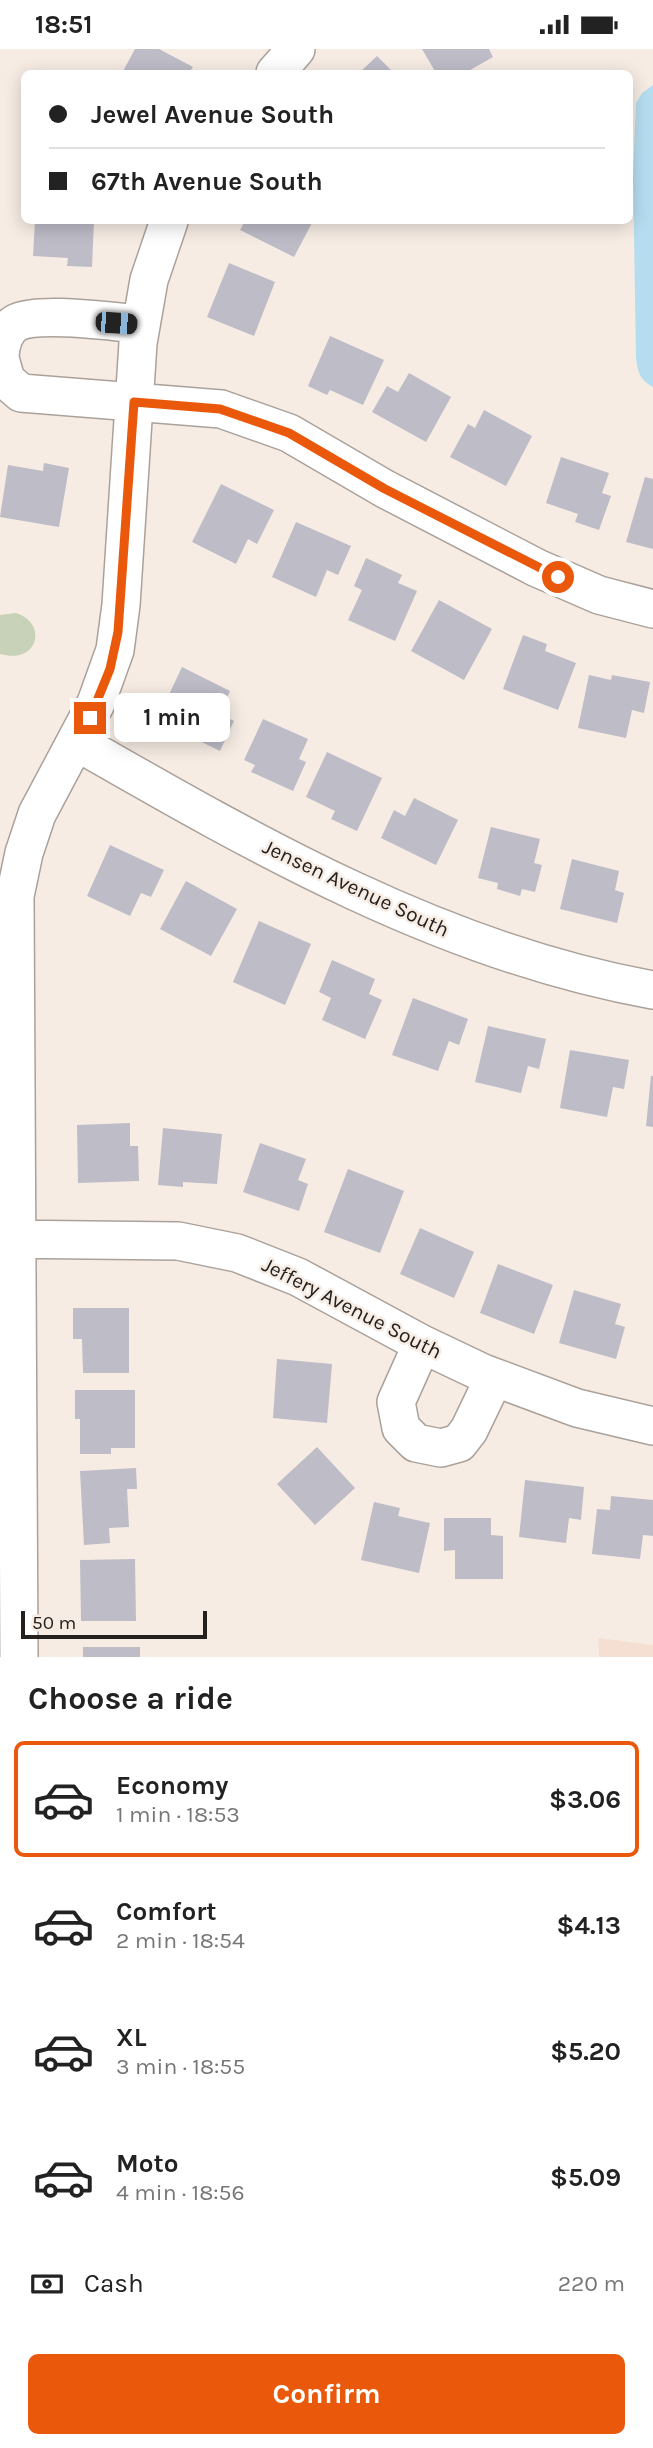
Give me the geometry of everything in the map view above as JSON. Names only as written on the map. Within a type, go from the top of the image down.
[{"type":"street","points":[[278,70],[296,49]]},
{"type":"street","points":[[19,1657],[8,1239],[15,897],[37,814],[77,742],[103,687],[115,650],[121,605],[140,324],[156,257],[168,224]]},
{"type":"street","points":[[140,324],[43,317],[26,319],[9,328],[2,340],[0,357],[6,380],[21,393],[220,409],[289,433],[385,489],[537,568],[599,595],[653,609]]},
{"type":"street","name":"Jensen Avenue South","points":[[77,742],[307,868],[418,919],[501,952],[605,982],[653,990]]},
{"type":"street","name":"Jeffery Avenue South","points":[[8,1239],[167,1240],[237,1253],[298,1277],[422,1344],[495,1378],[577,1408],[653,1426]]},
{"type":"street","points":[[422,1344],[396,1402],[401,1428],[416,1443],[441,1448],[459,1443],[469,1430],[495,1378]]},
{"type":"shaded area","points":[[598,1638],[653,1645],[653,1657],[599,1657]]},
{"type":"green space","points":[[16,613],[32,625],[35,641],[24,653],[13,656],[0,654],[0,615]]},
{"type":"water","points":[[653,85],[653,387],[640,375],[636,358],[633,177],[636,103],[642,93]]},
{"type":"building","points":[[135,49],[159,49],[193,67],[191,70],[124,70]]},
{"type":"building","points":[[422,49],[489,49],[493,57],[470,70],[434,70]]},
{"type":"building","points":[[377,56],[391,70],[362,70]]},
{"type":"building","points":[[35,224],[94,224],[92,267],[67,266],[68,258],[33,256]]},
{"type":"building","points":[[243,224],[311,224],[294,257],[240,230]]},
{"type":"building","points":[[229,263],[275,282],[254,336],[207,317]]},
{"type":"building","points":[[330,336],[384,360],[363,405],[330,390],[327,395],[308,386]]},
{"type":"building","points":[[409,373],[451,397],[426,442],[372,412],[387,386],[398,392]]},
{"type":"building","points":[[484,410],[532,436],[506,486],[450,457],[468,424],[475,428]]},
{"type":"building","points":[[561,457],[609,473],[602,493],[611,496],[599,530],[575,522],[578,514],[546,503]]},
{"type":"building","points":[[44,463],[69,468],[59,527],[0,517],[8,465],[43,471]]},
{"type":"building","points":[[645,477],[653,479],[653,549],[626,542]]},
{"type":"building","points":[[221,484],[274,510],[257,544],[248,539],[236,564],[192,542]]},
{"type":"building","points":[[296,522],[351,546],[338,575],[327,570],[316,597],[272,577]]},
{"type":"building","points":[[366,558],[402,575],[398,583],[417,591],[395,641],[348,620],[362,590],[354,586]]},
{"type":"building","points":[[439,600],[492,629],[464,680],[411,651]]},
{"type":"building","points":[[523,635],[547,644],[545,651],[576,663],[558,710],[503,689]]},
{"type":"building","points":[[182,667],[230,691],[220,714],[234,721],[220,751],[157,720]]},
{"type":"building","points":[[589,675],[611,680],[612,675],[650,682],[644,713],[632,710],[626,738],[578,728]]},
{"type":"building","points":[[263,719],[308,739],[299,759],[306,762],[293,791],[251,772],[255,765],[244,760]]},
{"type":"building","points":[[327,752],[382,778],[357,831],[331,819],[335,811],[306,797]]},
{"type":"building","points":[[414,798],[458,820],[436,865],[381,838],[394,810],[405,816]]},
{"type":"building","points":[[491,827],[540,839],[534,863],[542,865],[535,892],[522,889],[520,896],[497,889],[498,883],[478,878]]},
{"type":"building","points":[[110,845],[164,870],[151,897],[141,893],[130,916],[87,896]]},
{"type":"building","points":[[572,859],[619,871],[615,890],[624,893],[617,923],[560,909]]},
{"type":"building","points":[[186,881],[237,909],[211,956],[160,929]]},
{"type":"building","points":[[259,921],[311,944],[285,1005],[233,982]]},
{"type":"building","points":[[332,960],[375,979],[369,994],[382,1000],[365,1039],[322,1020],[331,998],[319,992]]},
{"type":"building","points":[[413,998],[468,1019],[459,1045],[449,1041],[438,1071],[392,1055]]},
{"type":"building","points":[[488,1026],[546,1039],[539,1069],[528,1066],[521,1093],[475,1082]]},
{"type":"building","points":[[570,1050],[629,1060],[624,1089],[613,1087],[607,1117],[560,1108]]},
{"type":"building","points":[[653,1076],[653,1127],[646,1126]]},
{"type":"building","points":[[130,1123],[130,1146],[138,1146],[139,1181],[78,1183],[77,1125]]},
{"type":"building","points":[[163,1128],[222,1134],[217,1184],[183,1182],[183,1187],[158,1185]]},
{"type":"building","points":[[260,1143],[306,1159],[298,1180],[308,1184],[299,1211],[243,1192]]},
{"type":"building","points":[[348,1169],[404,1191],[380,1253],[324,1232]]},
{"type":"building","points":[[420,1228],[474,1252],[454,1298],[400,1274]]},
{"type":"building","points":[[498,1264],[553,1285],[534,1334],[480,1313]]},
{"type":"building","points":[[574,1290],[621,1304],[615,1324],[625,1327],[616,1359],[559,1343]]},
{"type":"building","points":[[73,1308],[129,1308],[129,1373],[83,1373],[82,1339],[73,1339]]},
{"type":"building","points":[[277,1359],[332,1364],[327,1423],[273,1418]]},
{"type":"building","points":[[75,1390],[135,1390],[135,1448],[111,1448],[111,1454],[80,1454],[80,1419],[75,1419]]},
{"type":"building","points":[[317,1447],[355,1488],[315,1525],[277,1484]]},
{"type":"building","points":[[136,1468],[137,1489],[127,1489],[129,1527],[109,1528],[110,1543],[84,1545],[80,1471]]},
{"type":"building","points":[[525,1480],[584,1487],[581,1520],[569,1518],[566,1543],[519,1537]]},
{"type":"building","points":[[611,1496],[653,1500],[653,1536],[643,1535],[640,1559],[592,1554],[597,1509],[610,1510]]},
{"type":"building","points":[[374,1502],[400,1508],[398,1516],[430,1523],[419,1573],[361,1560]]},
{"type":"building","points":[[444,1518],[491,1518],[491,1535],[503,1536],[503,1579],[455,1579],[455,1550],[444,1551]]},
{"type":"building","points":[[135,1559],[136,1621],[81,1621],[80,1560]]},
{"type":"building","points":[[83,1647],[140,1647],[140,1657],[83,1657]]},
{"type":"route","points":[[90,718],[110,669],[118,632],[134,402],[220,409],[289,433],[385,489],[558,577]]}]
